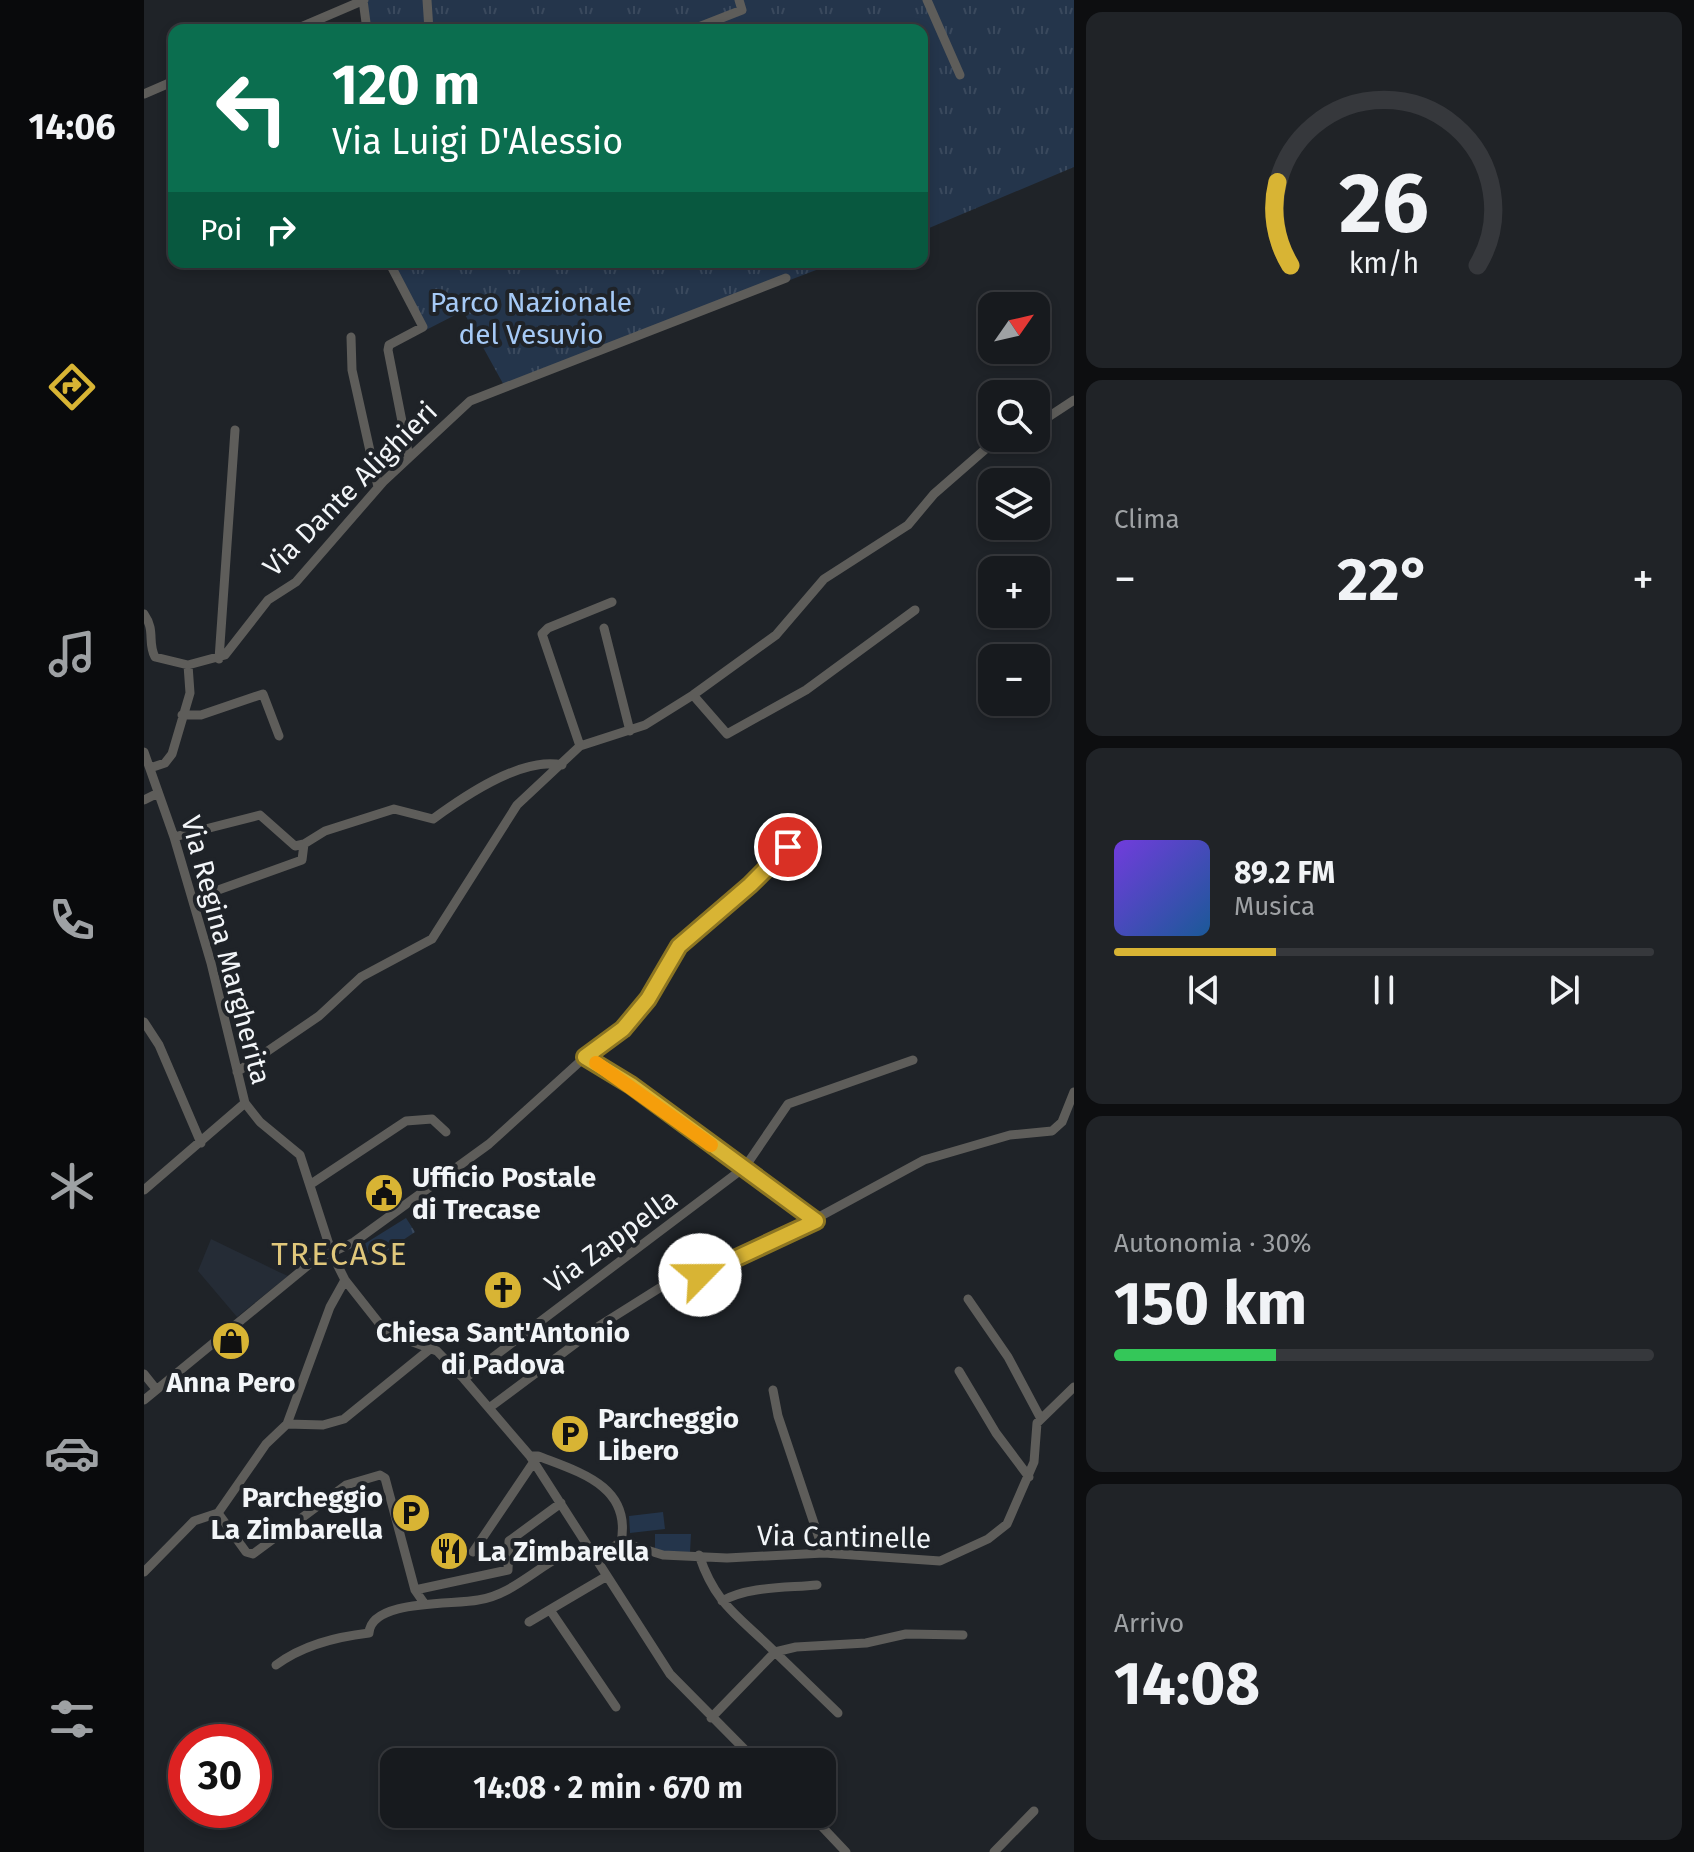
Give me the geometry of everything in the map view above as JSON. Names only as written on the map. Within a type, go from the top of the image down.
[{"type":"street","points":[[308,24],[364,0],[366,24]]},
{"type":"street","points":[[427,0],[429,24]]},
{"type":"street","points":[[709,24],[736,15],[742,10],[739,0]]},
{"type":"street","points":[[927,0],[960,75]]},
{"type":"street","points":[[144,94],[168,84]]},
{"type":"street","points":[[392,268],[423,327],[389,345],[388,350],[409,457]]},
{"type":"street","name":"Via Dante Alighieri","points":[[219,659],[268,600],[296,582],[378,487],[470,401],[786,278]]},
{"type":"street","points":[[351,337],[352,370],[378,487]]},
{"type":"street","points":[[1050,416],[1074,400]]},
{"type":"street","points":[[145,617],[153,626],[152,651],[155,657],[188,665],[219,659],[235,430]]},
{"type":"street","points":[[237,1072],[319,1016],[361,977],[432,939],[517,805],[580,746],[630,731],[693,695],[776,635],[824,579],[908,525],[934,494],[982,452]]},
{"type":"street","points":[[580,746],[542,634],[548,628],[612,602]]},
{"type":"street","points":[[693,695],[727,734],[806,690],[915,610]]},
{"type":"street","points":[[604,628],[630,731]]},
{"type":"street","points":[[146,759],[165,763],[172,754],[190,693],[188,665]]},
{"type":"street","points":[[182,715],[201,715],[263,694],[279,736]]},
{"type":"street","name":"Via Regina Margherita","points":[[146,759],[193,899],[222,1002],[245,1103],[260,1122],[300,1155],[332,1254],[345,1280],[386,1332],[442,1355],[489,1408],[532,1460],[670,1674],[742,1748]]},
{"type":"street","points":[[174,837],[260,815],[295,846],[325,831],[394,809],[433,819],[461,797],[507,775],[546,764],[562,765]]},
{"type":"street","points":[[144,800],[158,793]]},
{"type":"street","points":[[144,1400],[312,1262],[332,1254],[489,1144],[585,1057],[623,1029],[648,999],[679,946],[750,885],[806,828]]},
{"type":"street","points":[[193,899],[302,860],[304,844]]},
{"type":"street","points":[[144,1022],[159,1045],[201,1143]]},
{"type":"street","points":[[585,1057],[745,1167],[816,1221]]},
{"type":"street","name":"Via Zappella","points":[[464,1379],[745,1167],[788,1104],[804,1095],[870,1077],[913,1060]]},
{"type":"street","points":[[489,1408],[599,1326],[685,1272],[704,1274],[816,1221],[924,1160],[1010,1135],[1052,1131],[1062,1122],[1074,1092]]},
{"type":"street","points":[[144,1190],[245,1103]]},
{"type":"street","points":[[311,1184],[406,1121],[432,1119],[446,1132]]},
{"type":"street","points":[[144,1572],[194,1521],[218,1513],[266,1444],[287,1424],[330,1307],[345,1280]]},
{"type":"street","points":[[968,1299],[1008,1357],[1041,1419],[1074,1387]]},
{"type":"street","points":[[287,1424],[323,1425],[344,1419],[430,1349]]},
{"type":"street","points":[[959,1371],[1002,1442],[1029,1477]]},
{"type":"street","points":[[144,1374],[156,1389]]},
{"type":"street","points":[[773,1390],[778,1416],[824,1553]]},
{"type":"street","name":"Via Cantinelle","points":[[621,1542],[663,1555],[727,1558],[824,1553],[940,1561],[1004,1528],[1029,1477],[1036,1449],[1035,1430],[1041,1419]]},
{"type":"street","points":[[473,1552],[532,1460],[606,1485],[622,1518],[621,1542],[596,1558]]},
{"type":"street","points":[[218,1513],[246,1552],[253,1554],[346,1485],[380,1475],[385,1478],[415,1590],[424,1603]]},
{"type":"street","points":[[415,1590],[508,1570],[509,1541],[561,1503]]},
{"type":"street","points":[[276,1665],[296,1650],[369,1633],[375,1616],[424,1603],[460,1603],[501,1596],[555,1562],[589,1547]]},
{"type":"street","points":[[699,1555],[709,1584],[722,1601],[838,1713]]},
{"type":"street","points":[[529,1622],[607,1576]]},
{"type":"street","points":[[722,1601],[733,1595],[765,1589],[817,1585]]},
{"type":"street","points":[[550,1610],[616,1707]]},
{"type":"street","points":[[711,1718],[775,1652],[796,1647],[866,1643],[906,1634],[963,1635]]},
{"type":"street","points":[[994,1852],[1034,1811]]},
{"type":"street","points":[[823,1828],[846,1852]]},
{"type":"shaded area","points":[[211,1239],[288,1276],[237,1317],[198,1271]]},
{"type":"green space","points":[[361,0],[1074,0],[1074,167],[928,228],[928,24],[363,24]]},
{"type":"green space","name":"Parco Nazionale del Vesuvio","points":[[388,268],[821,268],[506,389],[463,311],[422,332]]},
{"type":"green space","points":[[406,1218],[415,1232],[376,1258],[372,1251],[358,1259],[353,1251]]},
{"type":"green space","points":[[663,1512],[665,1529],[630,1533],[629,1516]]},
{"type":"green space","points":[[655,1534],[691,1534],[690,1552],[655,1551]]},
{"type":"slow traffic","points":[[596,1063],[631,1085],[711,1145]]},
{"type":"place","name":"Ufficio Postale di Trecase","points":[[384,1193]]},
{"type":"place","name":"Chiesa Sant'Antonio di Padova","points":[[503,1290]]},
{"type":"place","name":"Anna Pero","points":[[231,1341]]},
{"type":"place","name":"Parcheggio Libero","points":[[570,1434]]},
{"type":"place","name":"Parcheggio La Zimbarella","points":[[411,1513]]},
{"type":"place","name":"La Zimbarella","points":[[449,1551]]},
{"type":"district","name":"TRECASE","points":[[340,1254]]},
{"type":"route","points":[[700,1275],[816,1221],[631,1085],[585,1057],[623,1029],[648,999],[679,946],[750,885],[788,847]]}]
